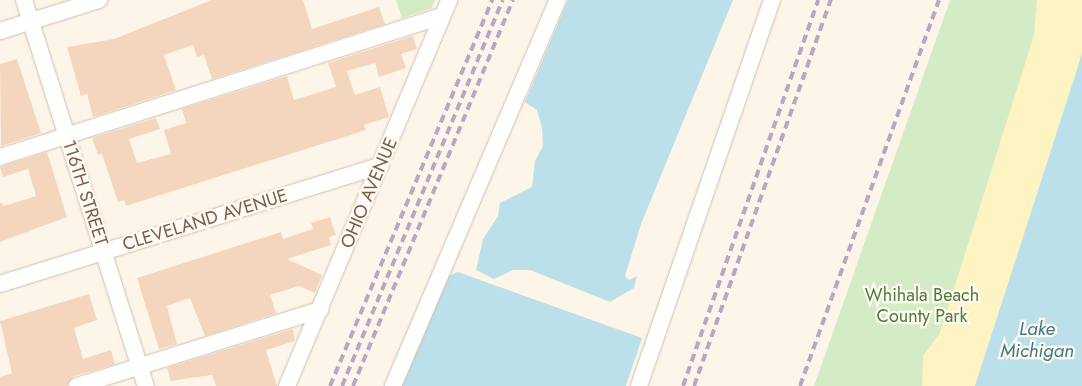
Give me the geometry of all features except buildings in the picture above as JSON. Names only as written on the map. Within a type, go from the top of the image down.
[{"type":"street","name":"116TH STREET","points":[[24,0],[146,386]]},
{"type":"street","points":[[0,31],[99,0]]},
{"type":"street","name":"OHIO AVENUE","points":[[288,386],[449,0]]},
{"type":"street","points":[[393,386],[558,0]]},
{"type":"street","points":[[639,386],[772,0]]},
{"type":"street","points":[[0,157],[442,16]]},
{"type":"street","name":"CLEVELAND AVENUE","points":[[0,284],[381,165]]},
{"type":"street","points":[[77,386],[320,310]]},
{"type":"green space","points":[[396,0],[435,0],[432,8],[402,18]]},
{"type":"green space","name":"Whihala Beach County Park","points":[[950,0],[1082,0],[1082,53],[975,386],[814,386]]},
{"type":"sand","points":[[1037,0],[1082,0],[1082,53],[975,386],[922,386],[923,356],[940,333],[1034,35]]},
{"type":"water","points":[[568,0],[733,0],[641,224],[625,276],[629,280],[637,276],[634,288],[610,302],[530,270],[513,270],[494,279],[476,270],[483,239],[498,216],[500,203],[532,187],[535,161],[543,146],[542,128],[537,110],[525,102]]},
{"type":"water","name":"Lake Michigan","points":[[1082,53],[1082,386],[975,386],[1075,76]]},
{"type":"water","points":[[458,272],[642,338],[626,386],[399,386],[445,277]]},
{"type":"railway","points":[[330,386],[492,0]]},
{"type":"railway","points":[[342,386],[503,0]]},
{"type":"railway","points":[[353,386],[513,0]]},
{"type":"railway","points":[[683,386],[818,0]]},
{"type":"railway","points":[[694,386],[831,0]]},
{"type":"railway","points":[[800,386],[939,0]]}]
